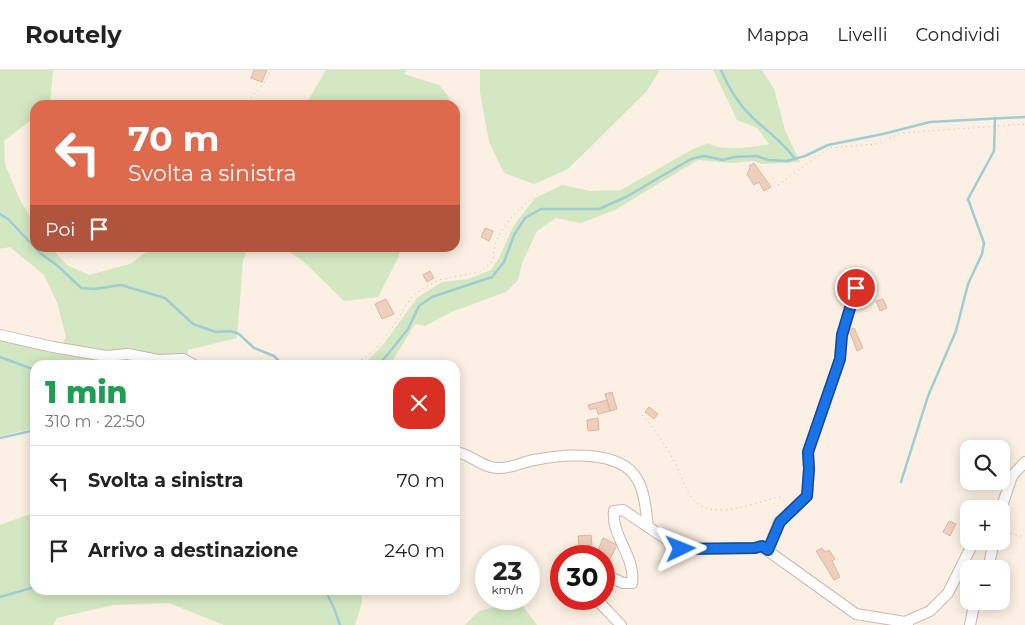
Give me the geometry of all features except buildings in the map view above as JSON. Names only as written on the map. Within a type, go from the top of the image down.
[{"type":"street","points":[[768,550],[780,522],[807,496],[808,452],[840,359],[842,335],[856,288]]},
{"type":"street","points":[[0,335],[106,356],[128,354],[158,360],[185,360]]},
{"type":"street","points":[[460,453],[495,468],[509,468],[534,460],[574,456],[611,458],[626,467],[637,478],[645,506],[648,527]]},
{"type":"street","points":[[1004,500],[1012,476],[1025,462]]},
{"type":"street","points":[[1000,500],[1006,493]]},
{"type":"street","points":[[615,579],[623,583],[632,583],[633,574],[628,554],[613,519],[614,511],[623,510],[681,549],[755,548],[762,546],[856,614],[906,624],[930,611],[948,593],[970,550]]},
{"type":"street","points":[[607,610],[621,625]]},
{"type":"street","points":[[970,625],[973,610]]},
{"type":"path","points":[[249,100],[263,85],[272,70]]},
{"type":"path","points":[[778,185],[829,148],[877,144],[901,133],[1025,124]]},
{"type":"path","points":[[360,360],[374,351],[392,328],[412,296],[439,280],[480,272],[493,261],[493,246],[499,233],[522,206],[539,192]]},
{"type":"path","points":[[642,415],[653,426],[675,464],[690,497],[703,508],[722,510],[779,498],[787,502],[790,514]]},
{"type":"path","points":[[1010,534],[1025,538]]},
{"type":"green space","points":[[0,70],[53,70],[50,100],[30,100],[30,121],[4,141],[5,165],[21,202],[30,216],[30,252],[55,252],[67,265],[89,275],[130,264],[146,252],[246,252],[243,260],[237,338],[188,350],[186,360],[30,360],[30,429],[0,436],[0,339],[57,354],[66,337],[57,302],[44,275],[10,247],[0,249]]},
{"type":"green space","points":[[326,70],[406,70],[404,74],[439,85],[451,100],[306,100],[309,99]]},
{"type":"green space","points":[[480,70],[660,70],[646,92],[568,169],[534,184],[504,173],[489,142],[480,92]]},
{"type":"green space","points":[[713,70],[762,70],[774,89],[785,130],[800,162],[762,164],[753,161],[732,163],[698,160],[615,210],[581,223],[556,218],[537,231],[522,263],[518,280],[506,292],[451,312],[425,326],[415,324],[393,360],[368,360],[382,346],[417,298],[442,282],[468,279],[491,270],[499,258],[514,225],[535,198],[562,185],[591,191],[621,190],[691,150],[709,143],[714,146],[729,148],[769,144],[757,128],[737,120]]},
{"type":"green space","points":[[290,252],[400,252],[378,297],[344,301],[304,262]]},
{"type":"green space","points":[[30,514],[30,595],[362,595],[362,603],[355,625],[224,625],[169,603],[113,605],[57,618],[53,625],[0,625],[0,525]]},
{"type":"green space","points":[[526,610],[537,625],[465,625],[479,611]]},
{"type":"waterway","points":[[721,70],[738,102],[781,142],[795,159]]},
{"type":"waterway","points":[[383,360],[408,329],[419,306],[432,297],[492,277],[504,262],[514,235],[525,218],[541,209],[599,209],[626,197],[691,159],[704,156],[723,160],[734,157],[757,156],[768,160],[787,161],[805,156],[828,145],[930,122],[1025,117]]},
{"type":"waterway","points":[[901,482],[928,396],[956,331],[968,284],[982,254],[984,243],[968,199],[994,151],[995,118]]},
{"type":"waterway","points":[[0,214],[8,219],[30,242]]},
{"type":"waterway","points":[[39,252],[58,266],[81,288],[94,289],[121,285],[165,298],[193,324],[216,332],[231,331],[239,334],[254,348],[274,356],[278,360]]},
{"type":"waterway","points":[[0,357],[30,368]]},
{"type":"waterway","points":[[0,438],[30,431]]},
{"type":"waterway","points":[[0,597],[30,588]]},
{"type":"waterway","points":[[328,595],[340,625]]},
{"type":"route","points":[[681,549],[755,548],[762,546],[768,550],[780,522],[807,496],[809,487],[808,452],[819,414],[840,359],[842,335],[856,288]]}]
